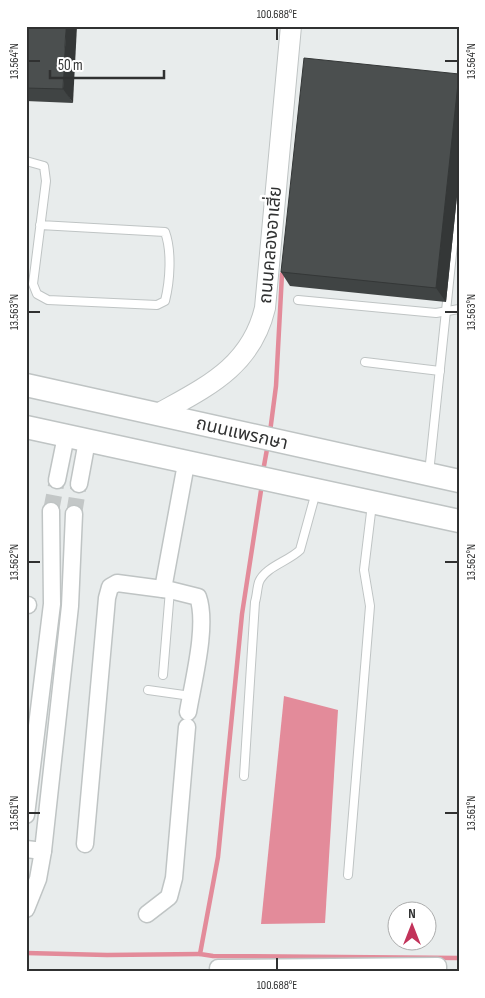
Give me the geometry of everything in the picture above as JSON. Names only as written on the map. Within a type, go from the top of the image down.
[{"type":"main road","name":"ถนนแพรกษา","points":[[26,385],[459,480]]},
{"type":"main road","points":[[26,428],[459,522]]},
{"type":"street","name":"ถนนคลองอาเสี่ย","points":[[158,414],[216,381],[252,345],[260,328],[265,308],[291,26]]},
{"type":"street","points":[[57,480],[77,439]]},
{"type":"street","points":[[77,439],[79,484]]},
{"type":"street","points":[[167,589],[186,464]]},
{"type":"street","points":[[26,815],[52,604],[51,510]]},
{"type":"street","points":[[26,909],[38,878],[43,851],[70,606],[73,522],[50,528]]},
{"type":"street","points":[[85,844],[107,598],[110,587],[124,582],[167,589],[198,597],[202,606],[201,629],[188,720],[174,878],[169,897],[147,914]]},
{"type":"street","points":[[52,604],[70,606]]},
{"type":"street","points":[[42,686],[60,690]]},
{"type":"street","points":[[31,773],[50,775]]},
{"type":"street","points":[[26,849],[43,851]]},
{"type":"street","points":[[218,968],[438,966],[438,972]]},
{"type":"lane","points":[[26,162],[44,166],[46,180],[40,225],[33,284],[36,294],[48,300],[157,305],[165,301],[168,290],[168,241],[165,232],[40,225]]},
{"type":"lane","points":[[428,474],[459,188]]},
{"type":"lane","points":[[298,300],[436,313],[459,309]]},
{"type":"lane","points":[[365,362],[440,371]]},
{"type":"lane","points":[[244,776],[255,602],[259,581],[269,571],[294,557],[300,550],[316,492]]},
{"type":"lane","points":[[348,875],[370,606],[364,570],[372,504]]},
{"type":"lane","points":[[163,675],[167,589]]},
{"type":"lane","points":[[148,690],[191,696]]},
{"type":"shaded area","points":[[284,696],[338,710],[325,923],[261,924]]},
{"type":"building","points":[[26,26],[66,26],[63,89],[26,88]]},
{"type":"building","points":[[304,58],[459,74],[436,288],[281,272]]},
{"type":"waterway","points":[[270,432],[276,386],[282,274]]},
{"type":"waterway","points":[[263,471],[268,444]]},
{"type":"waterway","points":[[262,484],[242,614],[218,857],[200,954],[213,956],[459,958]]},
{"type":"waterway","points":[[26,953],[107,955],[200,954]]},
{"type":"tunnel","points":[[51,511],[57,480]]},
{"type":"tunnel","points":[[74,514],[79,484]]}]
